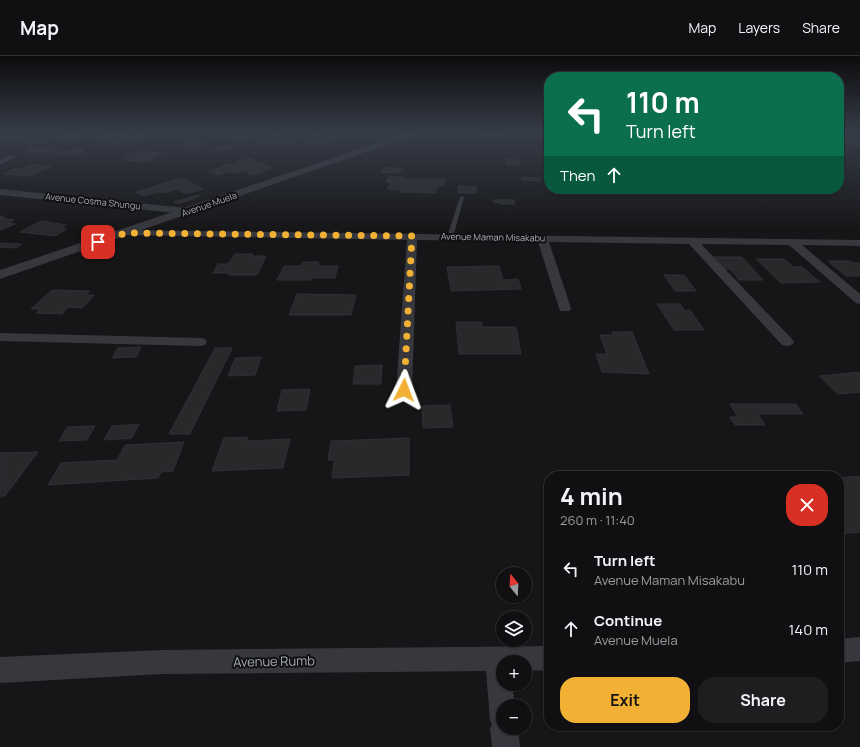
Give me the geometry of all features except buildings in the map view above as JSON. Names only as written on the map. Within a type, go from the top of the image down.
[{"type":"street","name":"Avenue Muela","points":[[0,274],[126,233],[322,165]]},
{"type":"street","name":"Avenue Cosma Shungu","points":[[0,192],[186,211]]},
{"type":"street","name":"Avenue Maman Misakabu","points":[[126,233],[860,243]]},
{"type":"street","points":[[404,390],[412,236]]},
{"type":"street","points":[[542,238],[565,308]]},
{"type":"street","points":[[691,240],[787,342]]},
{"type":"street","points":[[792,242],[860,300]]},
{"type":"street","points":[[0,337],[200,342]]},
{"type":"street","points":[[844,651],[860,649]]},
{"type":"street","name":"Avenue Rumb","points":[[532,658],[544,658]]},
{"type":"street","name":"Avenue Rumb","points":[[0,670],[162,662],[496,659]]},
{"type":"street","points":[[505,735],[506,747]]},
{"type":"lane","points":[[450,237],[462,197]]},
{"type":"route","points":[[98,242],[126,233],[412,236],[404,390]]}]
